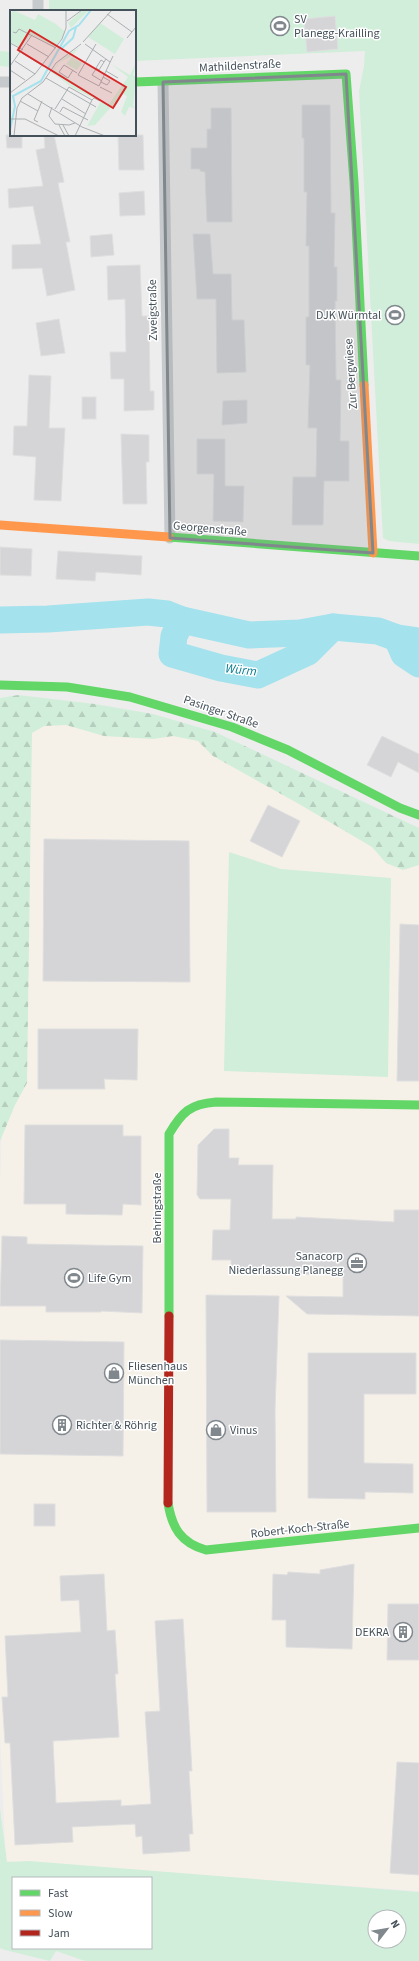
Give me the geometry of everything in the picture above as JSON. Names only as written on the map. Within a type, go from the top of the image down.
[{"type":"street","name":"Mathildenstraße","points":[[136,82],[346,74]]},
{"type":"street","name":"Zur Bergwiese","points":[[346,74],[354,182],[373,553]]},
{"type":"street","name":"Zweigstraße","points":[[163,82],[170,538]]},
{"type":"street","name":"Georgenstraße","points":[[0,525],[99,531],[170,538],[419,556]]},
{"type":"street","name":"Pasinger Straße","points":[[0,685],[67,687],[123,696],[232,727],[288,750],[400,808],[419,816]]},
{"type":"street","name":"Behringstraße","points":[[186,1542],[179,1536],[170,1518],[168,1502],[170,1134],[180,1115],[200,1103],[419,1105]]},
{"type":"street","name":"Robert-Koch-Straße","points":[[186,1542],[195,1547],[206,1550],[419,1528]]},
{"type":"highlighted area","points":[[346,74],[373,553],[170,538],[163,82]]},
{"type":"shaded area","points":[[15,710],[38,710],[222,745],[419,831],[419,1891],[6,1861],[0,1732],[0,1187]]},
{"type":"green space","points":[[49,0],[419,0],[419,544],[389,541],[383,538],[359,91],[364,66],[365,51],[136,61],[136,10],[49,10]]},
{"type":"green space","points":[[0,51],[10,52],[10,67],[0,66]]},
{"type":"green space","points":[[18,695],[95,704],[153,714],[215,732],[419,828],[419,865],[403,870],[386,863],[372,847],[213,756],[198,741],[173,736],[153,739],[104,736],[66,725],[44,726],[32,733],[27,1083],[15,1105],[0,1141],[0,698]]},
{"type":"green space","points":[[229,852],[281,869],[391,878],[388,1077],[224,1071]]},
{"type":"green space","points":[[0,1808],[7,1862],[29,1861],[419,1892],[419,1961],[85,1961],[56,1951],[50,1961],[0,1948]]},
{"type":"building","name":"SV Planegg-Krailling","points":[[335,16],[338,49],[307,52],[304,19]]},
{"type":"building","points":[[302,105],[330,105],[331,213],[335,213],[334,267],[337,267],[337,301],[335,301],[336,380],[341,380],[340,441],[349,441],[349,481],[324,481],[323,525],[292,525],[293,477],[316,477],[317,428],[308,428],[310,365],[306,365],[306,317],[309,317],[309,246],[306,246],[307,192],[304,192],[304,138],[302,138]]},
{"type":"building","points":[[211,108],[231,108],[232,222],[207,222],[205,172],[200,171],[200,169],[191,169],[191,148],[207,148],[207,129],[211,129]]},
{"type":"building","points":[[6,135],[22,136],[22,148],[7,148]]},
{"type":"building","points":[[143,135],[144,170],[119,170],[118,136]]},
{"type":"building","points":[[44,136],[54,136],[64,182],[58,183],[70,242],[66,242],[75,290],[47,296],[42,268],[12,269],[12,245],[41,244],[33,206],[9,208],[8,189],[43,186],[36,150],[45,148]]},
{"type":"building","points":[[144,191],[145,215],[120,216],[119,193]]},
{"type":"building","points":[[112,234],[114,255],[91,257],[90,236]]},
{"type":"building","points":[[193,234],[210,234],[213,274],[231,274],[232,320],[244,320],[246,372],[217,373],[216,299],[197,299]]},
{"type":"building","points":[[140,265],[142,316],[149,316],[150,391],[154,391],[154,410],[124,411],[124,379],[111,379],[110,352],[126,352],[125,299],[108,300],[107,266]]},
{"type":"building","points":[[59,319],[65,353],[41,356],[36,323]]},
{"type":"building","points":[[29,375],[51,376],[49,428],[65,428],[61,501],[34,500],[36,457],[13,455],[14,426],[27,426]]},
{"type":"building","points":[[82,397],[96,397],[96,419],[82,419]]},
{"type":"building","points":[[247,400],[247,423],[222,425],[223,401]]},
{"type":"building","points":[[121,434],[149,435],[149,462],[146,462],[147,504],[123,504]]},
{"type":"building","points":[[197,439],[225,439],[225,486],[244,486],[243,522],[213,521],[214,474],[197,474]]},
{"type":"building","points":[[0,547],[32,549],[31,576],[0,575]]},
{"type":"building","points":[[58,551],[142,556],[141,575],[96,572],[95,581],[56,579]]},
{"type":"building","points":[[382,736],[419,754],[419,773],[398,762],[391,777],[367,765]]},
{"type":"building","points":[[268,805],[300,821],[282,857],[250,841]]},
{"type":"building","points":[[44,839],[189,841],[190,982],[43,981]]},
{"type":"building","points":[[400,924],[419,925],[419,1081],[397,1081]]},
{"type":"building","points":[[38,1029],[138,1029],[137,1080],[104,1079],[105,1089],[38,1089]]},
{"type":"building","points":[[25,1125],[123,1125],[123,1136],[141,1136],[141,1205],[123,1204],[122,1215],[66,1214],[66,1204],[24,1204]]},
{"type":"building","points":[[214,1129],[229,1129],[229,1158],[239,1158],[238,1165],[273,1165],[272,1219],[296,1219],[296,1217],[394,1222],[394,1210],[419,1210],[419,1316],[307,1314],[286,1296],[343,1297],[343,1275],[231,1273],[231,1260],[212,1260],[213,1230],[230,1230],[231,1199],[200,1199],[197,1195],[198,1145]]},
{"type":"building","points":[[2,1236],[27,1237],[27,1244],[143,1246],[142,1313],[101,1311],[46,1312],[46,1306],[0,1306]]},
{"type":"building","points":[[206,1295],[279,1296],[275,1410],[276,1512],[207,1512]]},
{"type":"building","name":"Richter & Röhrig","points":[[0,1340],[124,1342],[123,1456],[0,1454]]},
{"type":"building","points":[[308,1353],[416,1353],[416,1394],[364,1394],[364,1463],[413,1464],[413,1493],[365,1492],[365,1499],[308,1498]]},
{"type":"building","points":[[34,1504],[55,1504],[55,1526],[34,1526]]},
{"type":"building","points":[[354,1564],[352,1649],[286,1647],[286,1620],[272,1620],[273,1574],[287,1575],[288,1572],[320,1574],[320,1570]]},
{"type":"building","points":[[104,1574],[107,1631],[115,1630],[118,1674],[115,1674],[119,1737],[53,1741],[56,1803],[121,1800],[121,1806],[151,1804],[145,1712],[160,1711],[155,1621],[183,1619],[192,1771],[189,1771],[193,1834],[189,1834],[190,1851],[143,1854],[142,1836],[136,1837],[135,1824],[72,1827],[73,1842],[15,1845],[10,1743],[5,1743],[2,1697],[8,1697],[5,1636],[81,1632],[79,1600],[61,1601],[60,1576]]},
{"type":"building","name":"DEKRA","points":[[388,1604],[419,1604],[419,1660],[387,1660]]},
{"type":"building","points":[[397,1762],[419,1763],[419,1875],[390,1873]]},
{"type":"waterway","name":"Würm","points":[[0,620],[48,619],[148,612],[167,614],[182,620],[249,635],[300,633],[333,627],[378,631],[397,638],[419,641]]},
{"type":"waterway","name":"Würm","points":[[182,620],[174,636],[172,654],[221,668],[258,675],[308,652],[333,627]]},
{"type":"waterway","name":"Würm","points":[[397,638],[404,654],[419,664]]},
{"type":"traffic: fast","points":[[136,82],[346,74],[354,182],[364,385]]},
{"type":"traffic: fast","points":[[169,537],[419,556]]},
{"type":"traffic: fast","points":[[0,685],[67,687],[130,697],[232,727],[288,750],[400,808],[419,815]]},
{"type":"traffic: fast","points":[[169,1316],[169,1134],[178,1120],[188,1110],[193,1107],[216,1102],[419,1105]]},
{"type":"traffic: fast","points":[[168,1503],[172,1520],[179,1533],[190,1543],[206,1550],[419,1528]]},
{"type":"traffic: slow","points":[[364,385],[373,553]]},
{"type":"traffic: slow","points":[[0,525],[169,537]]},
{"type":"traffic: jam","points":[[168,1503],[169,1316]]},
{"type":"place","name":"SV Planegg-Krailling","points":[[280,26]]},
{"type":"place","name":"DJK Würmtal","points":[[395,315]]},
{"type":"place","name":"Sanacorp Niederlassung Planegg","points":[[357,1263]]},
{"type":"place","name":"Life Gym","points":[[74,1278]]},
{"type":"place","name":"Fliesenhaus München","points":[[114,1373]]},
{"type":"place","name":"Richter & Röhrig","points":[[62,1425]]},
{"type":"place","name":"Vinus","points":[[216,1430]]},
{"type":"place","name":"DEKRA","points":[[403,1632]]}]
